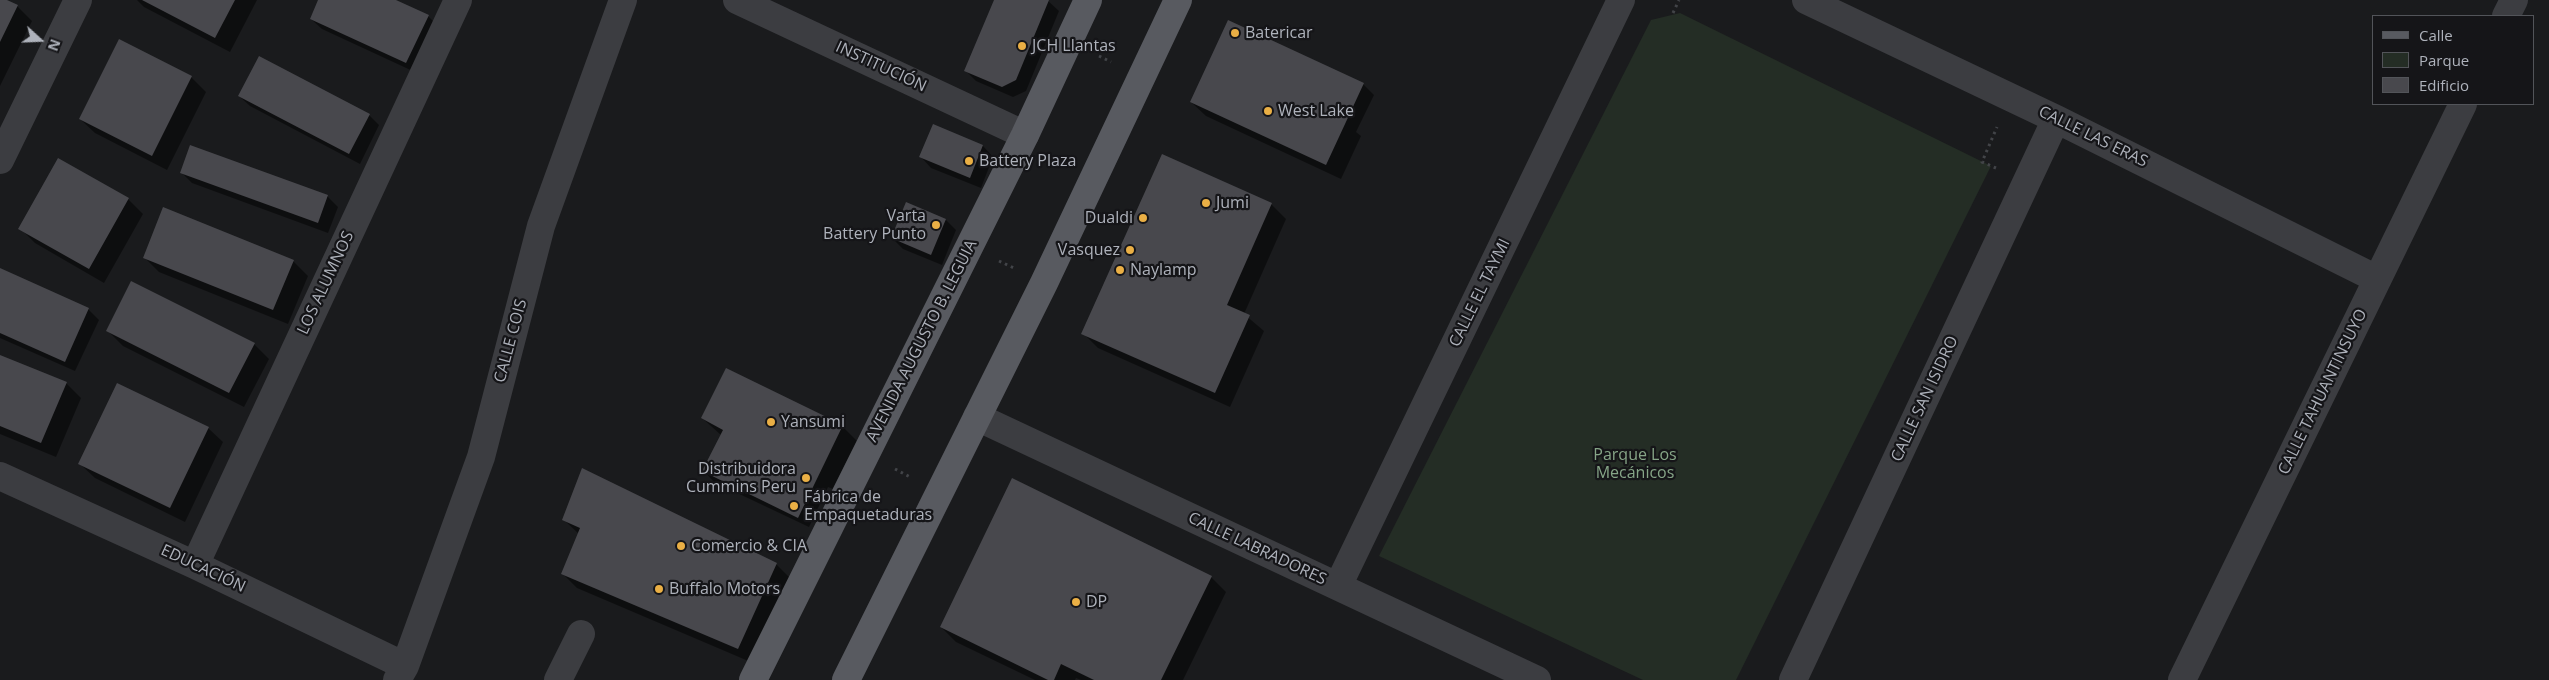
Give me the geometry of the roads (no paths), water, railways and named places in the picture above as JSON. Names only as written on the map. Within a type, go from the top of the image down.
[{"type":"main road","name":"AVENIDA AUGUSTO B. LEGUIA","points":[[753,680],[1025,134],[1088,0]]},
{"type":"main road","points":[[846,680],[977,417],[1178,0]]},
{"type":"street","points":[[0,160],[78,0]]},
{"type":"street","name":"LOS ALUMNOS","points":[[195,565],[458,0]]},
{"type":"street","name":"CALLE COIS","points":[[401,673],[481,457],[541,226],[623,0]]},
{"type":"street","name":"INSTITUCIÓN","points":[[737,0],[1025,134]]},
{"type":"street","name":"CALLE EL TAYMI","points":[[1338,586],[1621,0]]},
{"type":"street","name":"CALLE LAS ERAS","points":[[1806,0],[2056,119],[2377,280]]},
{"type":"street","points":[[2506,15],[2514,0]]},
{"type":"street","name":"CALLE TAHUANTINSUYO","points":[[2182,680],[2463,105]]},
{"type":"street","name":"CALLE SAN ISIDRO","points":[[1793,680],[2056,119]]},
{"type":"street","name":"CALLE LABRADORES","points":[[977,417],[1538,680]]},
{"type":"street","name":"EDUCACIÓN","points":[[0,476],[195,565],[401,673]]},
{"type":"street","points":[[558,680],[581,634]]},
{"type":"place","name":"Batericar","points":[[1235,33]]},
{"type":"place","name":"JCH Llantas","points":[[1022,46]]},
{"type":"place","name":"West Lake","points":[[1268,111]]},
{"type":"place","name":"Battery Plaza","points":[[969,161]]},
{"type":"place","name":"Jumi","points":[[1206,203]]},
{"type":"place","name":"Dualdi","points":[[1143,218]]},
{"type":"place","name":"Varta Battery Punto","points":[[936,225]]},
{"type":"place","name":"Vasquez","points":[[1130,250]]},
{"type":"place","name":"Naylamp","points":[[1120,270]]},
{"type":"place","name":"Yansumi","points":[[771,422]]},
{"type":"place","name":"Distribuidora Cummins Peru","points":[[806,478]]},
{"type":"place","name":"Fábrica de Empaquetaduras","points":[[794,506]]},
{"type":"place","name":"Comercio & CIA","points":[[681,546]]},
{"type":"place","name":"Buffalo Motors","points":[[659,589]]},
{"type":"place","name":"DP","points":[[1076,602]]},
{"type":"park label","name":"Parque Los Mecánicos","points":[[1635,464]]}]
